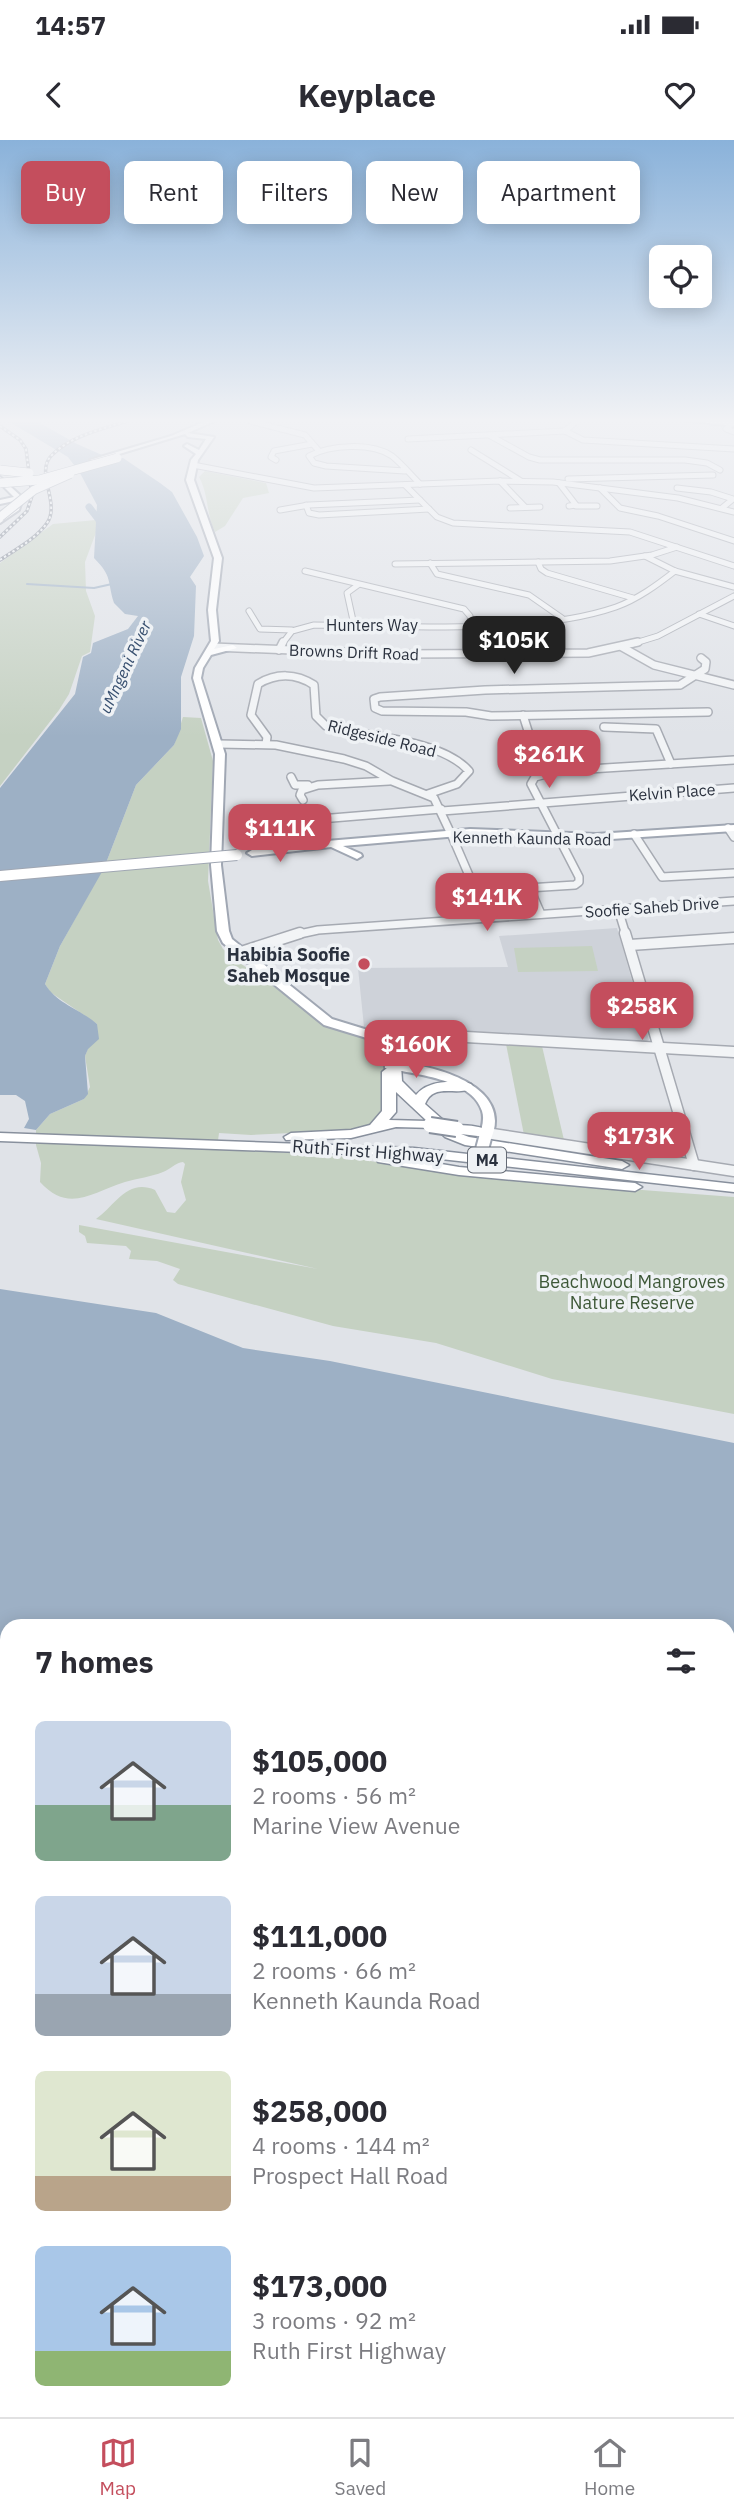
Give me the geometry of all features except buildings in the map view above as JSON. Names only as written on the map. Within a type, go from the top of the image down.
[{"type":"highway","points":[[392,1065],[398,1085],[450,1134],[465,1141],[676,1174]]},
{"type":"highway","points":[[376,1127],[389,1112],[392,1065]]},
{"type":"highway","points":[[418,1105],[428,1090],[462,1085]]},
{"type":"highway","points":[[243,1142],[352,1134],[403,1122],[485,1135]]},
{"type":"highway","name":"Ruth First Highway","points":[[0,1135],[426,1147],[734,1180]]},
{"type":"highway","points":[[243,1142],[342,1153],[459,1171],[476,1169],[516,1177],[734,1194]]},
{"type":"highway","name":"Ruth First Highway","points":[[243,1142],[414,1152],[734,1188]]},
{"type":"main road","points":[[206,524],[218,558],[211,650],[199,668],[197,678],[219,744],[221,765],[216,875],[224,936],[238,953],[328,1022],[382,1041],[413,1037]]},
{"type":"main road","points":[[211,650],[233,648]]},
{"type":"main road","name":"Kenneth Kaunda Road","points":[[252,853],[451,835],[556,834],[597,839],[732,831]]},
{"type":"main road","name":"Kenneth Kaunda Road","points":[[0,876],[237,855],[313,845],[451,835],[556,834]]},
{"type":"main road","points":[[335,847],[351,851],[357,856]]},
{"type":"main road","points":[[356,1031],[393,1040],[480,1097],[487,1107],[489,1120],[476,1169]]},
{"type":"main road","points":[[393,1040],[392,1065],[416,1068],[462,1085]]},
{"type":"street","points":[[462,524],[618,530],[653,538],[734,566]]},
{"type":"street","points":[[680,524],[734,541]]},
{"type":"street","points":[[653,538],[663,535]]},
{"type":"street","points":[[395,564],[610,561],[677,547]]},
{"type":"street","points":[[643,553],[676,571],[734,587]]},
{"type":"street","points":[[538,562],[541,569],[547,573],[633,598]]},
{"type":"street","points":[[430,564],[437,574],[533,596],[562,618]]},
{"type":"street","points":[[305,570],[461,608],[468,612],[474,655]]},
{"type":"street","name":"Hunters Way","points":[[249,611],[259,629],[292,630],[314,625],[354,625],[469,629],[601,612],[633,598],[676,571]]},
{"type":"street","points":[[354,625],[347,593],[358,584]]},
{"type":"street","name":"Browns Drift Road","points":[[233,648],[449,656],[576,654],[622,647],[658,636],[734,596]]},
{"type":"street","points":[[699,614],[734,626]]},
{"type":"street","points":[[279,650],[284,636],[292,630]]},
{"type":"street","points":[[622,647],[654,665],[734,685]]},
{"type":"street","points":[[701,657],[706,666],[697,676],[684,684],[673,686],[478,690],[380,697],[374,701],[375,709],[523,715],[708,712]]},
{"type":"street","name":"Ridgeside Road","points":[[266,744],[266,734],[251,715],[258,684],[281,676],[304,678],[314,685],[316,716],[326,726],[439,752],[466,764],[469,771],[463,780],[428,794]]},
{"type":"street","points":[[657,711],[659,708],[675,706],[675,702]]},
{"type":"street","points":[[523,715],[529,734],[556,750],[564,771]]},
{"type":"street","points":[[604,727],[656,729],[671,764]]},
{"type":"street","points":[[219,744],[266,744],[356,763],[392,781],[428,794],[442,810],[476,889],[490,892],[579,882],[531,784],[532,780],[544,773],[734,760]]},
{"type":"street","points":[[291,777],[298,785],[392,781]]},
{"type":"street","points":[[303,800],[300,794],[302,790],[318,785]]},
{"type":"street","name":"Kelvin Place","points":[[320,819],[734,788]]},
{"type":"street","points":[[638,836],[662,877],[734,873]]},
{"type":"street","points":[[530,889],[541,914]]},
{"type":"street","name":"Soofie Saheb Drive","points":[[238,953],[318,930],[734,901]]},
{"type":"street","points":[[618,909],[694,1165]]},
{"type":"street","points":[[630,945],[734,938]]},
{"type":"street","points":[[413,1037],[458,1037],[734,1052]]},
{"type":"street","points":[[393,1040],[458,1037]]},
{"type":"street","points":[[485,1135],[734,1171]]},
{"type":"shaded area","points":[[617,928],[649,1040],[645,1042],[364,1027],[358,968],[508,967],[499,936]]},
{"type":"green space","points":[[53,524],[97,524],[85,562],[86,591],[95,616],[90,652],[82,656],[69,694],[59,710],[0,786],[0,563]]},
{"type":"green space","points":[[212,524],[226,524],[225,526],[215,532]]},
{"type":"green space","name":"Beachwood Mangroves Nature Reserve","points":[[183,717],[201,718],[213,761],[208,881],[218,940],[223,949],[324,1022],[378,1041],[383,1047],[387,1064],[384,1114],[369,1126],[356,1130],[251,1135],[219,1133],[217,1148],[338,1156],[473,1177],[734,1197],[734,1414],[552,1379],[436,1343],[333,1326],[178,1284],[173,1280],[180,1269],[157,1261],[129,1259],[131,1251],[126,1246],[87,1243],[85,1236],[79,1232],[79,1225],[318,1269],[96,1219],[129,1190],[145,1187],[155,1190],[167,1212],[175,1213],[186,1200],[181,1182],[185,1164],[183,1162],[158,1174],[125,1182],[81,1198],[61,1197],[40,1182],[41,1163],[36,1145],[36,1130],[50,1114],[84,1099],[90,1087],[85,1056],[97,1024],[50,992],[45,984],[60,946],[106,863],[136,785],[174,745]]},
{"type":"green space","points":[[592,946],[598,971],[518,972],[514,948]]},
{"type":"green space","points":[[506,1044],[542,1046],[564,1140],[524,1135]]},
{"type":"water","name":"uMngeni River","points":[[96,524],[190,524],[197,537],[204,556],[190,577],[196,586],[194,636],[181,677],[181,729],[174,745],[136,785],[106,863],[0,873],[0,788],[75,694],[83,657],[91,653],[93,643],[128,629],[138,616],[125,614],[114,603],[107,575],[94,558]]},
{"type":"water","points":[[103,870],[60,946],[45,984],[56,997],[97,1024],[99,1039],[88,1049],[85,1056],[88,1094],[84,1099],[50,1114],[36,1130],[24,1128],[29,1119],[25,1101],[16,1095],[0,1095],[0,880]]},
{"type":"water","points":[[0,1289],[156,1313],[243,1348],[330,1361],[734,1443],[734,1619],[0,1619]]},
{"type":"waterway","points":[[100,524],[101,531]]},
{"type":"waterway","points":[[27,584],[94,588],[112,584]]},
{"type":"railway","points":[[0,537],[13,524]]},
{"type":"railway","points":[[0,560],[32,539],[46,524]]},
{"type":"place","name":"Habibia Soofie Saheb Mosque","points":[[364,964]]}]
